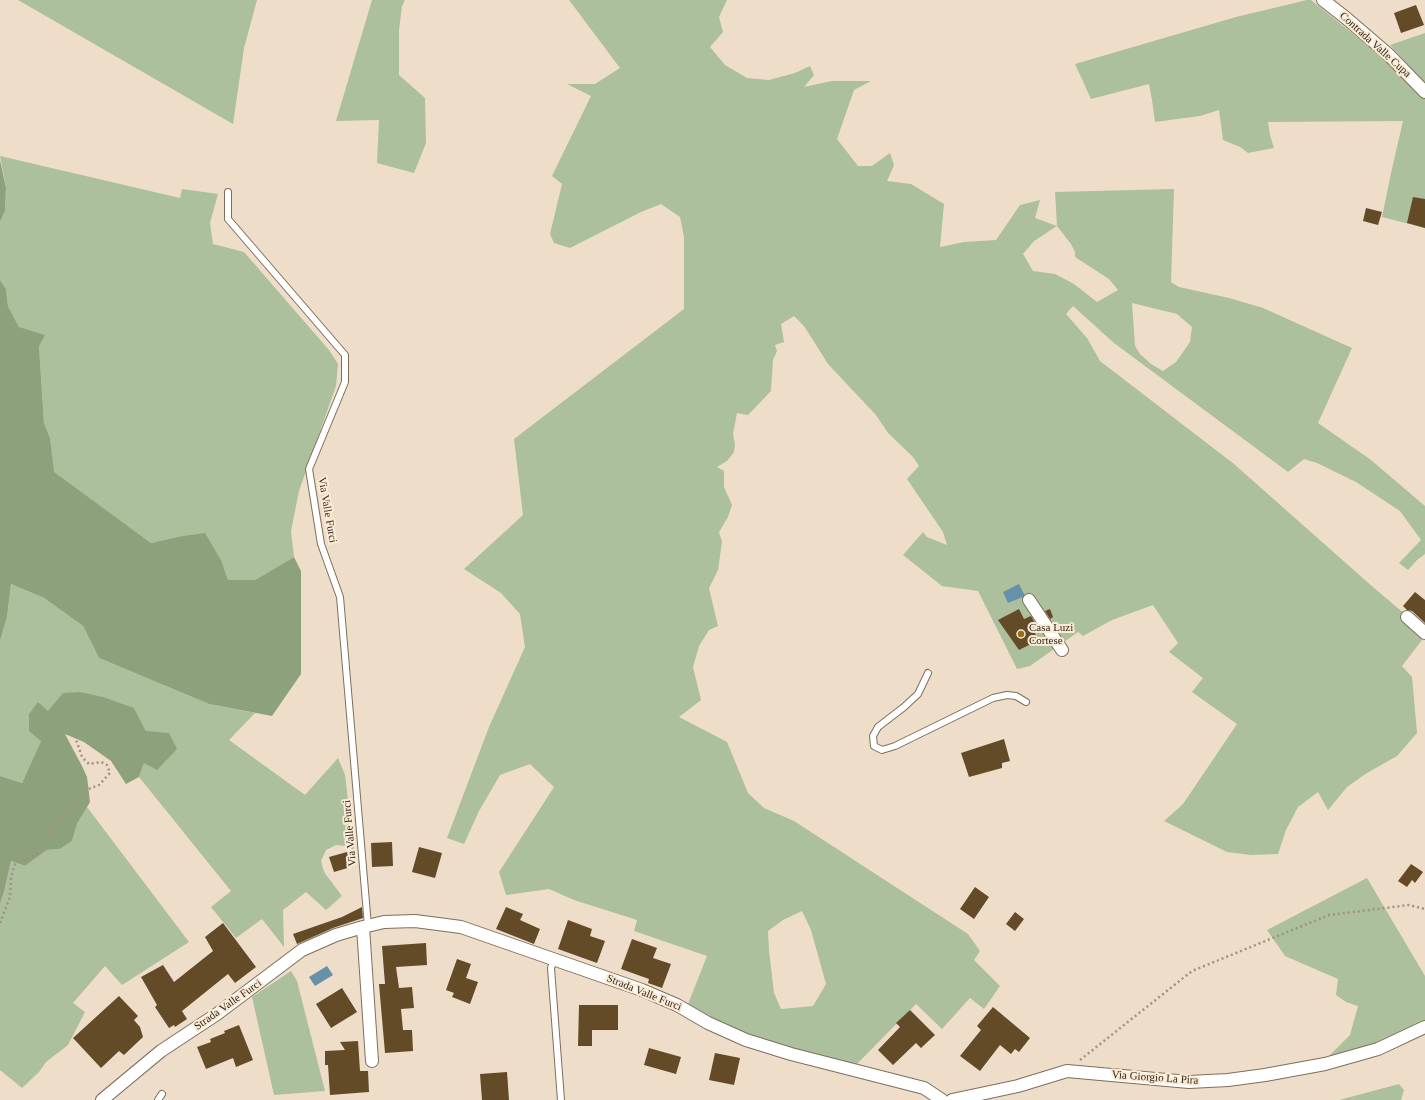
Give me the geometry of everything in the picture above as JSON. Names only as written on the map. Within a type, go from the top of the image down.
[{"type":"street","name":"Contrada Valle Cupa","points":[[1323,0],[1388,54],[1425,92]]},
{"type":"street","points":[[1029,600],[1062,650]]},
{"type":"street","points":[[1407,617],[1425,633]]},
{"type":"street","name":"Strada Valle Furci","points":[[102,1100],[161,1051],[217,1014],[302,950],[336,935],[384,922],[415,921],[461,927],[642,990],[677,1004],[708,1023],[746,1040],[924,1088],[942,1100]]},
{"type":"street","points":[[366,927],[372,1061]]},
{"type":"street","name":"Via Giorgio La Pira","points":[[952,1100],[1018,1086],[1067,1071],[1189,1082],[1228,1080],[1265,1075],[1326,1064],[1378,1049],[1425,1027]]},
{"type":"lane","name":"Via Valle Furci","points":[[228,192],[228,220],[345,355],[345,382],[309,469],[321,544],[340,597],[366,927]]},
{"type":"lane","points":[[928,673],[918,694],[878,727],[873,736],[874,746],[882,750],[895,746],[993,698],[1007,695],[1016,696],[1026,702]]},
{"type":"lane","points":[[554,959],[551,968],[561,1100]]},
{"type":"lane","points":[[158,1100],[162,1094]]},
{"type":"path","points":[[0,923],[10,898],[10,877],[15,864],[36,855],[46,842],[51,829],[71,806],[86,790],[99,785],[110,773],[107,765],[101,762],[89,764],[82,757],[73,731]]},
{"type":"path","points":[[1067,1071],[1192,971],[1329,915],[1409,905],[1425,909]]},
{"type":"green space","points":[[18,0],[257,0],[244,48],[233,124]]},
{"type":"green space","points":[[372,0],[405,0],[402,6],[399,30],[399,75],[425,98],[426,143],[414,173],[377,163],[379,120],[336,121]]},
{"type":"green space","points":[[569,0],[727,0],[719,17],[723,32],[710,47],[725,65],[747,78],[769,80],[795,73],[810,66],[814,75],[804,87],[832,81],[871,81],[854,90],[837,139],[858,166],[872,166],[890,153],[894,165],[887,181],[911,184],[944,204],[940,247],[964,242],[996,240],[1020,205],[1040,200],[1035,218],[1057,226],[1055,192],[1174,189],[1171,282],[1179,287],[1229,298],[1263,308],[1352,348],[1318,423],[1371,460],[1425,506],[1425,554],[1408,570],[1399,563],[1421,540],[1400,511],[1356,482],[1317,463],[1304,459],[1288,472],[1114,343],[1073,306],[1066,314],[1087,338],[1100,361],[1234,464],[1425,631],[1425,636],[1402,666],[1412,677],[1417,733],[1397,756],[1367,773],[1347,787],[1328,810],[1318,792],[1298,807],[1286,830],[1278,854],[1251,855],[1227,852],[1164,821],[1183,804],[1237,724],[1192,692],[1203,678],[1169,652],[1178,643],[1153,605],[1112,620],[1083,636],[1078,632],[1030,666],[1017,669],[978,591],[942,586],[903,555],[923,532],[927,537],[947,545],[943,532],[907,479],[919,466],[913,457],[888,433],[876,415],[828,364],[804,326],[794,316],[781,324],[784,342],[775,345],[777,351],[773,360],[771,391],[748,415],[737,413],[733,434],[735,445],[734,452],[727,461],[717,467],[724,471],[724,487],[732,505],[728,517],[719,532],[722,542],[718,570],[709,588],[718,626],[709,630],[699,646],[693,667],[701,700],[679,717],[727,742],[748,793],[764,808],[794,821],[968,934],[980,951],[974,960],[1000,986],[984,1009],[970,998],[942,1029],[916,1004],[855,1066],[759,1038],[724,1024],[688,1004],[707,956],[634,931],[637,920],[574,900],[549,889],[506,895],[499,872],[554,787],[530,764],[500,775],[479,811],[464,844],[447,838],[489,727],[525,647],[520,614],[501,593],[464,569],[523,515],[514,439],[684,309],[684,237],[680,217],[661,204],[641,212],[570,248],[554,243],[550,234],[562,184],[552,176],[591,96],[567,84],[595,84],[620,68]],"holes":[[[1057,226],[1071,244],[1075,252],[1075,257],[1109,279],[1118,290],[1097,302],[1074,284],[1055,274],[1033,271],[1023,254],[1034,241]],[[1132,303],[1177,314],[1192,327],[1190,342],[1176,362],[1163,371],[1151,364],[1140,354],[1135,346]],[[802,911],[811,930],[826,984],[813,1006],[781,1009],[774,993],[768,931],[783,920]]]},
{"type":"green space","points":[[1311,0],[1397,69],[1425,98],[1425,228],[1382,217],[1403,121],[1268,122],[1274,148],[1248,153],[1240,147],[1223,140],[1219,110],[1200,116],[1155,122],[1149,84],[1091,99],[1075,64],[1236,17]]},
{"type":"green space","points":[[1425,33],[1425,83],[1390,45]]},
{"type":"green space","points":[[0,156],[180,198],[182,189],[218,194],[210,223],[213,244],[244,252],[329,350],[338,364],[336,386],[299,491],[291,531],[294,557],[255,580],[228,580],[222,562],[177,537],[151,543],[53,472],[50,438],[44,423],[39,346],[19,327],[8,306],[6,289],[0,280],[0,222],[5,211],[6,188]]},
{"type":"green space","points":[[0,160],[6,188],[5,211],[0,222]]},
{"type":"green space","points":[[0,280],[6,289],[8,306],[19,327],[45,335],[39,346],[44,423],[50,438],[54,472],[151,543],[205,533],[222,562],[228,580],[255,580],[294,557],[301,571],[301,674],[272,716],[209,704],[99,658],[83,626],[44,598],[11,584],[7,617],[0,641]]},
{"type":"green space","points":[[11,584],[44,598],[83,626],[99,658],[209,704],[255,713],[229,740],[305,795],[338,758],[345,775],[354,850],[347,846],[336,845],[326,850],[321,861],[324,872],[342,896],[326,910],[306,892],[283,910],[284,947],[262,919],[236,938],[211,907],[231,891],[139,777],[144,763],[146,731],[134,708],[48,712],[38,702],[41,741],[22,783],[0,776],[0,641],[7,617]]},
{"type":"green space","points":[[80,692],[103,697],[134,708],[146,731],[169,733],[177,749],[157,770],[144,763],[139,777],[126,784],[111,761],[84,742],[65,734],[87,777],[90,802],[77,824],[72,841],[60,849],[47,850],[25,866],[11,861],[0,904],[0,776],[22,783],[41,741],[29,731],[29,714],[38,702],[48,711],[63,693]]},
{"type":"green space","points":[[87,807],[189,942],[122,985],[105,966],[73,1003],[85,1012],[68,1045],[46,1062],[39,1072],[22,1088],[0,1070],[0,904],[11,861],[25,866],[47,850],[60,849],[72,841],[77,824]]},
{"type":"green space","points":[[1367,878],[1425,976],[1425,1023],[1372,1046],[1329,1056],[1350,1035],[1358,1006],[1346,1002],[1336,995],[1338,979],[1285,956],[1267,930]]},
{"type":"green space","points":[[291,971],[297,981],[325,1091],[274,1095],[252,997]]},
{"type":"green space","points":[[1399,1084],[1404,1090],[1401,1100],[1339,1100]]},
{"type":"water","points":[[1019,584],[1025,596],[1008,603],[1003,592]]},
{"type":"water","points":[[327,966],[333,975],[315,986],[309,977]]},
{"type":"building","points":[[1416,5],[1424,25],[1401,33],[1394,13]]},
{"type":"building","points":[[1413,197],[1425,199],[1425,228],[1407,223]]},
{"type":"building","points":[[1366,208],[1382,212],[1378,225],[1363,221]]},
{"type":"building","points":[[1415,592],[1425,600],[1425,623],[1412,611],[1407,610],[1403,606]]},
{"type":"building","name":"Casa Luzi Cortese","points":[[1019,609],[1024,619],[1031,616],[1036,625],[1031,627],[1039,640],[1019,650],[998,620]]},
{"type":"building","points":[[1050,609],[1053,617],[1050,619],[1045,611]]},
{"type":"building","points":[[1004,739],[1010,761],[1002,763],[1002,768],[969,777],[961,753]]},
{"type":"building","points":[[392,842],[393,866],[372,867],[371,843]]},
{"type":"building","points":[[419,847],[442,853],[435,878],[412,872]]},
{"type":"building","points":[[347,852],[351,867],[334,872],[329,857]]},
{"type":"building","points":[[1411,864],[1423,872],[1415,883],[1412,880],[1407,887],[1398,881]]},
{"type":"building","points":[[975,887],[989,897],[974,919],[960,909]]},
{"type":"building","points":[[362,907],[363,918],[333,928],[297,944],[293,934],[342,917]]},
{"type":"building","points":[[506,907],[523,914],[520,920],[540,929],[534,944],[496,929]]},
{"type":"building","points":[[1015,912],[1024,919],[1015,931],[1006,924]]},
{"type":"building","points":[[568,920],[592,929],[590,936],[605,941],[597,963],[558,949]]},
{"type":"building","points":[[223,923],[256,967],[235,983],[228,974],[182,1011],[187,1019],[175,1027],[174,1025],[169,1028],[155,1007],[157,1005],[141,977],[163,965],[174,982],[213,951],[205,937]]},
{"type":"building","points":[[632,939],[657,948],[653,958],[671,964],[662,988],[648,983],[649,979],[621,969]]},
{"type":"building","points":[[426,943],[427,965],[396,967],[399,988],[412,987],[414,1008],[401,1009],[403,1030],[412,1030],[413,1051],[385,1053],[379,984],[385,984],[382,946]]},
{"type":"building","points":[[457,959],[471,964],[466,978],[478,982],[470,1004],[452,997],[454,993],[446,990]]},
{"type":"building","points":[[342,988],[357,1012],[331,1028],[316,1004]]},
{"type":"building","points":[[119,996],[138,1016],[134,1020],[140,1027],[143,1037],[124,1055],[119,1051],[101,1068],[73,1038]]},
{"type":"building","points":[[579,1005],[618,1005],[618,1030],[592,1030],[592,1046],[578,1046]]},
{"type":"building","points":[[993,1007],[1030,1038],[1019,1052],[1015,1049],[1011,1054],[1000,1045],[980,1071],[960,1056],[981,1030],[977,1026]]},
{"type":"building","points":[[910,1010],[935,1035],[921,1048],[916,1043],[893,1065],[878,1050],[900,1027],[896,1023]]},
{"type":"building","points":[[239,1025],[253,1060],[236,1067],[233,1058],[206,1069],[197,1047],[211,1042],[210,1039]]},
{"type":"building","points":[[358,1041],[360,1071],[368,1071],[369,1092],[330,1095],[328,1065],[325,1065],[325,1051],[345,1050],[340,1042]]},
{"type":"building","points":[[649,1048],[681,1057],[676,1074],[644,1065]]},
{"type":"building","points":[[715,1053],[740,1058],[734,1085],[709,1080]]},
{"type":"building","points":[[507,1072],[509,1100],[482,1100],[480,1074]]},
{"type":"place","name":"Casa Luzi Cortese","points":[[1021,634]]}]
